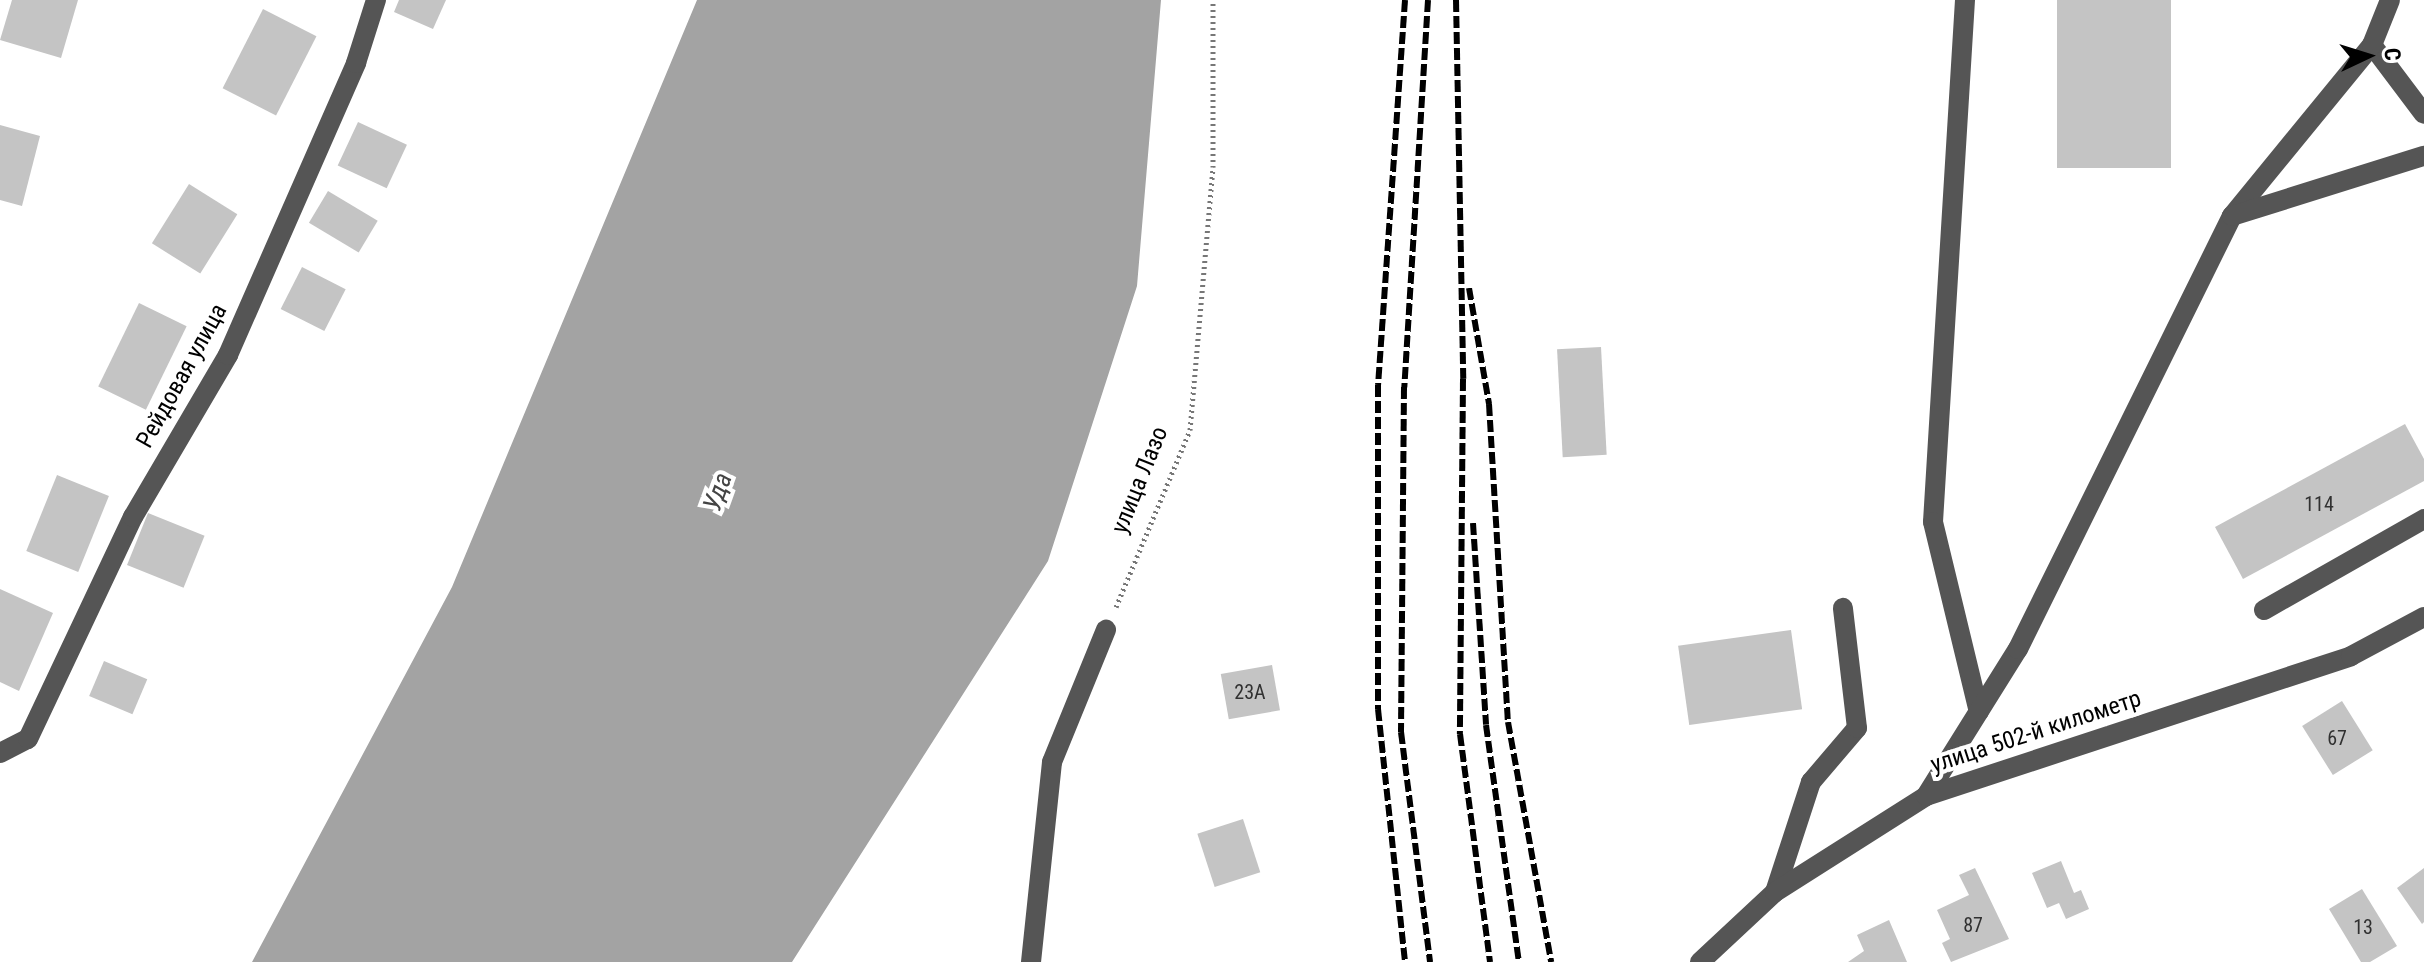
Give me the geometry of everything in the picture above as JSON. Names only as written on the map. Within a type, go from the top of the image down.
[{"type":"street","name":"Рейдовая улица","points":[[0,753],[28,739],[133,517],[228,355],[356,63],[376,0]]},
{"type":"street","points":[[1965,0],[1933,522],[1979,712]]},
{"type":"street","points":[[1926,796],[2018,649],[2232,216],[2372,45],[2390,0]]},
{"type":"street","points":[[2372,45],[2424,114]]},
{"type":"street","points":[[2232,216],[2424,156]]},
{"type":"street","points":[[2264,610],[2424,519]]},
{"type":"street","points":[[1775,892],[1811,782],[1857,728],[1843,608]]},
{"type":"street","name":"улица 502-й километр","points":[[1700,962],[1775,892],[1926,796],[2351,656],[2424,617]]},
{"type":"street","points":[[1031,962],[1052,762],[1106,630]]},
{"type":"path","name":"улица Лазо","points":[[1106,630],[1190,430],[1213,167],[1213,0]]},
{"type":"water","name":"Уда","points":[[697,0],[1161,0],[1137,286],[1048,561],[792,962],[252,962],[452,587]]},
{"type":"building","points":[[12,0],[78,0],[61,58],[0,40]]},
{"type":"building","points":[[399,0],[446,0],[433,29],[394,12]]},
{"type":"building","points":[[2057,0],[2171,0],[2171,168],[2057,168]]},
{"type":"building","points":[[263,9],[316,36],[276,116],[223,88]]},
{"type":"building","points":[[358,122],[407,145],[387,188],[338,166]]},
{"type":"building","points":[[0,125],[40,136],[22,206],[0,200]]},
{"type":"building","points":[[189,184],[237,214],[200,274],[152,243]]},
{"type":"building","points":[[328,191],[378,221],[359,253],[309,223]]},
{"type":"building","points":[[302,267],[346,289],[324,331],[281,309]]},
{"type":"building","points":[[139,303],[187,326],[146,410],[98,387]]},
{"type":"building","points":[[1601,347],[1607,455],[1563,457],[1557,349]]},
{"type":"building","points":[[2405,424],[2424,459],[2424,481],[2243,579],[2215,527]]},
{"type":"building","points":[[57,475],[109,496],[78,572],[26,551]]},
{"type":"building","points":[[148,513],[205,536],[184,588],[127,565]]},
{"type":"building","points":[[0,589],[53,613],[19,691],[0,682]]},
{"type":"building","points":[[1791,630],[1802,709],[1689,725],[1678,646]]},
{"type":"building","points":[[104,661],[147,679],[132,714],[89,696]]},
{"type":"building","points":[[1272,665],[1280,710],[1229,719],[1221,674]]},
{"type":"building","points":[[2342,701],[2373,750],[2333,775],[2302,726]]},
{"type":"building","points":[[1243,819],[1260,872],[1215,887],[1197,834]]},
{"type":"building","points":[[2061,861],[2074,893],[2081,890],[2089,909],[2066,919],[2059,903],[2047,908],[2032,873]]},
{"type":"building","points":[[1975,868],[2009,939],[1951,962],[1942,943],[1950,939],[1937,910],[1969,895],[1959,875]]},
{"type":"building","points":[[2424,868],[2424,922],[2422,924],[2397,888]]},
{"type":"building","points":[[2362,889],[2397,946],[2370,962],[2361,962],[2329,909]]},
{"type":"building","points":[[1889,920],[1907,962],[1848,962],[1864,951],[1857,935]]},
{"type":"railway","points":[[1405,0],[1378,385],[1378,709],[1405,962]]},
{"type":"railway","points":[[1428,0],[1404,387],[1401,732],[1430,962]]},
{"type":"railway","points":[[1456,0],[1463,379],[1460,734],[1490,962]]},
{"type":"railway","points":[[1469,288],[1489,404],[1508,722],[1551,962]]},
{"type":"railway","points":[[1473,523],[1486,725],[1519,962]]}]
